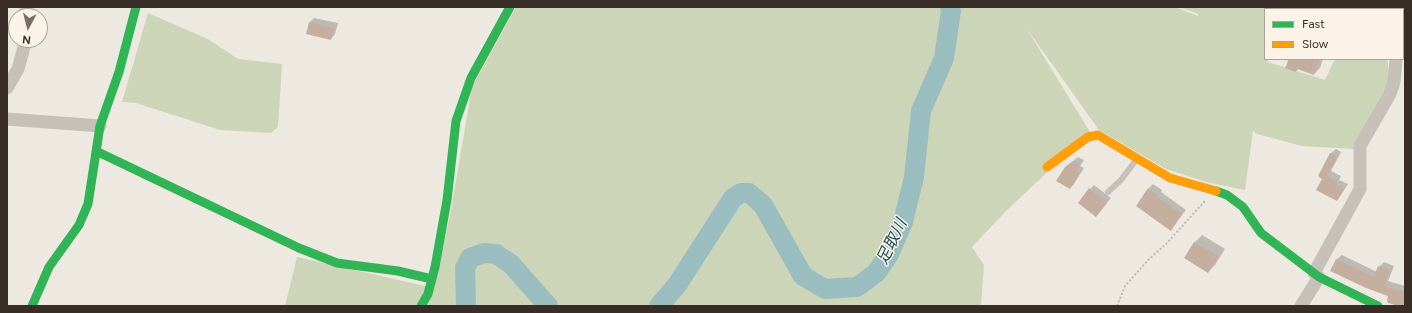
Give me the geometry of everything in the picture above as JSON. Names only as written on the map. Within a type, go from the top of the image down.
[{"type":"street","points":[[32,306],[49,267],[79,226],[88,204],[100,126],[119,72],[136,7]]},
{"type":"street","points":[[421,306],[428,294],[432,279],[447,200],[456,121],[471,78],[510,7]]},
{"type":"street","points":[[7,88],[18,69],[24,48]]},
{"type":"street","points":[[1301,306],[1360,189],[1360,146],[1390,94],[1394,82],[1396,60]]},
{"type":"street","points":[[7,119],[100,126]]},
{"type":"street","points":[[1047,167],[1088,137],[1098,135],[1137,158],[1153,170],[1170,178],[1215,190],[1227,195],[1243,207],[1261,233],[1317,275],[1378,306]]},
{"type":"street","points":[[96,151],[299,248],[337,263],[398,271],[432,279]]},
{"type":"lane","points":[[1108,192],[1121,180],[1137,158]]},
{"type":"path","points":[[1118,306],[1125,286],[1215,190]]},
{"type":"green space","points":[[516,7],[1175,7],[1198,16],[1198,14],[1179,7],[1283,7],[1264,8],[1264,60],[1268,60],[1268,62],[1325,80],[1335,60],[1387,60],[1391,80],[1355,149],[1302,146],[1257,134],[1253,131],[1245,190],[1206,182],[1166,169],[1099,130],[1027,29],[1090,132],[1006,211],[972,247],[984,265],[981,306],[285,306],[297,257],[434,288],[451,210],[472,87]]},
{"type":"green space","points":[[148,13],[208,39],[238,59],[282,64],[278,127],[271,133],[220,130],[136,103],[122,102]]},
{"type":"building","points":[[309,22],[334,28],[331,40],[306,34]]},
{"type":"building","points":[[1289,60],[1320,60],[1314,75],[1297,69],[1296,72],[1285,68]]},
{"type":"building","points":[[1330,153],[1337,157],[1327,176],[1337,181],[1335,184],[1344,189],[1337,201],[1316,190],[1322,179],[1318,176]]},
{"type":"building","points":[[1073,161],[1080,165],[1076,171],[1080,173],[1070,189],[1056,181],[1065,167]]},
{"type":"building","points":[[1089,188],[1107,203],[1096,217],[1078,203]]},
{"type":"building","points":[[1148,188],[1158,195],[1157,197],[1182,214],[1171,231],[1136,206]]},
{"type":"building","points":[[1194,242],[1219,256],[1208,273],[1184,258]]},
{"type":"building","points":[[1336,259],[1374,277],[1378,266],[1390,270],[1384,286],[1405,292],[1405,306],[1388,303],[1388,296],[1366,288],[1330,271]]},
{"type":"waterway","name":"足取川","points":[[659,306],[677,285],[733,198],[741,193],[749,193],[763,205],[803,276],[825,289],[857,287],[876,273],[889,254],[903,222],[914,177],[921,111],[944,58],[951,11],[950,7]]},
{"type":"waterway","name":"足取川","points":[[466,306],[465,268],[470,258],[484,253],[496,254],[511,264],[548,306]]},
{"type":"traffic: fast","points":[[32,306],[49,267],[79,225],[88,204],[100,126],[119,72],[136,7]]},
{"type":"traffic: fast","points":[[421,306],[428,294],[435,267],[447,200],[456,121],[471,78],[510,7]]},
{"type":"traffic: fast","points":[[96,151],[299,248],[337,263],[398,271],[432,279]]},
{"type":"traffic: fast","points":[[1216,191],[1227,195],[1243,207],[1261,233],[1319,277],[1378,306]]},
{"type":"traffic: slow","points":[[1047,167],[1088,137],[1098,135],[1170,178],[1216,191]]}]
